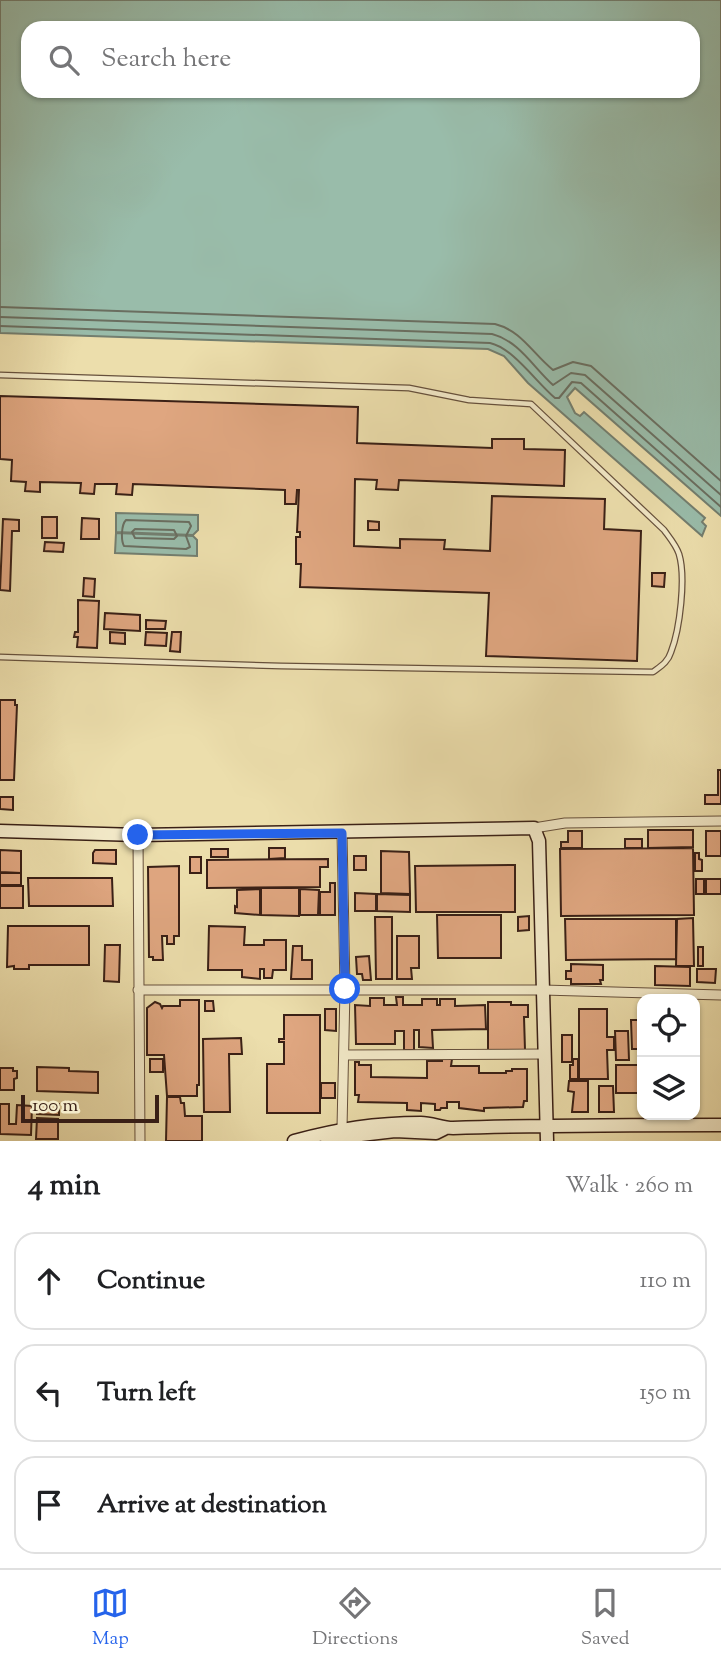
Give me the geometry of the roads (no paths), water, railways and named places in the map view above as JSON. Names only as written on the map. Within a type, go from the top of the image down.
[{"type":"street","points":[[0,831],[138,835],[342,833],[534,828],[565,823],[721,821]]},
{"type":"street","points":[[534,828],[539,841],[547,1141]]},
{"type":"street","points":[[342,833],[345,989],[342,1128]]},
{"type":"street","points":[[138,835],[140,1141]]},
{"type":"street","points":[[138,990],[543,990],[721,995]]},
{"type":"street","points":[[344,1055],[544,1054]]},
{"type":"street","points":[[294,1141],[342,1128],[380,1123],[428,1123],[447,1128],[721,1125]]},
{"type":"street","points":[[318,1141],[395,1131],[436,1133],[447,1128]]},
{"type":"lane","points":[[0,375],[409,388],[469,400],[531,404],[664,530],[679,552],[683,577],[671,652],[665,663],[653,672],[281,666],[0,657]]},
{"type":"water","points":[[0,0],[721,0],[721,516],[575,388],[567,397],[575,413],[580,416],[584,412],[705,518],[702,522],[706,526],[702,536],[528,383],[504,356],[488,349],[0,333]]},
{"type":"water","points":[[116,513],[198,515],[198,530],[193,535],[116,532]]},
{"type":"water","points":[[116,533],[193,536],[197,540],[197,556],[115,553]]}]
